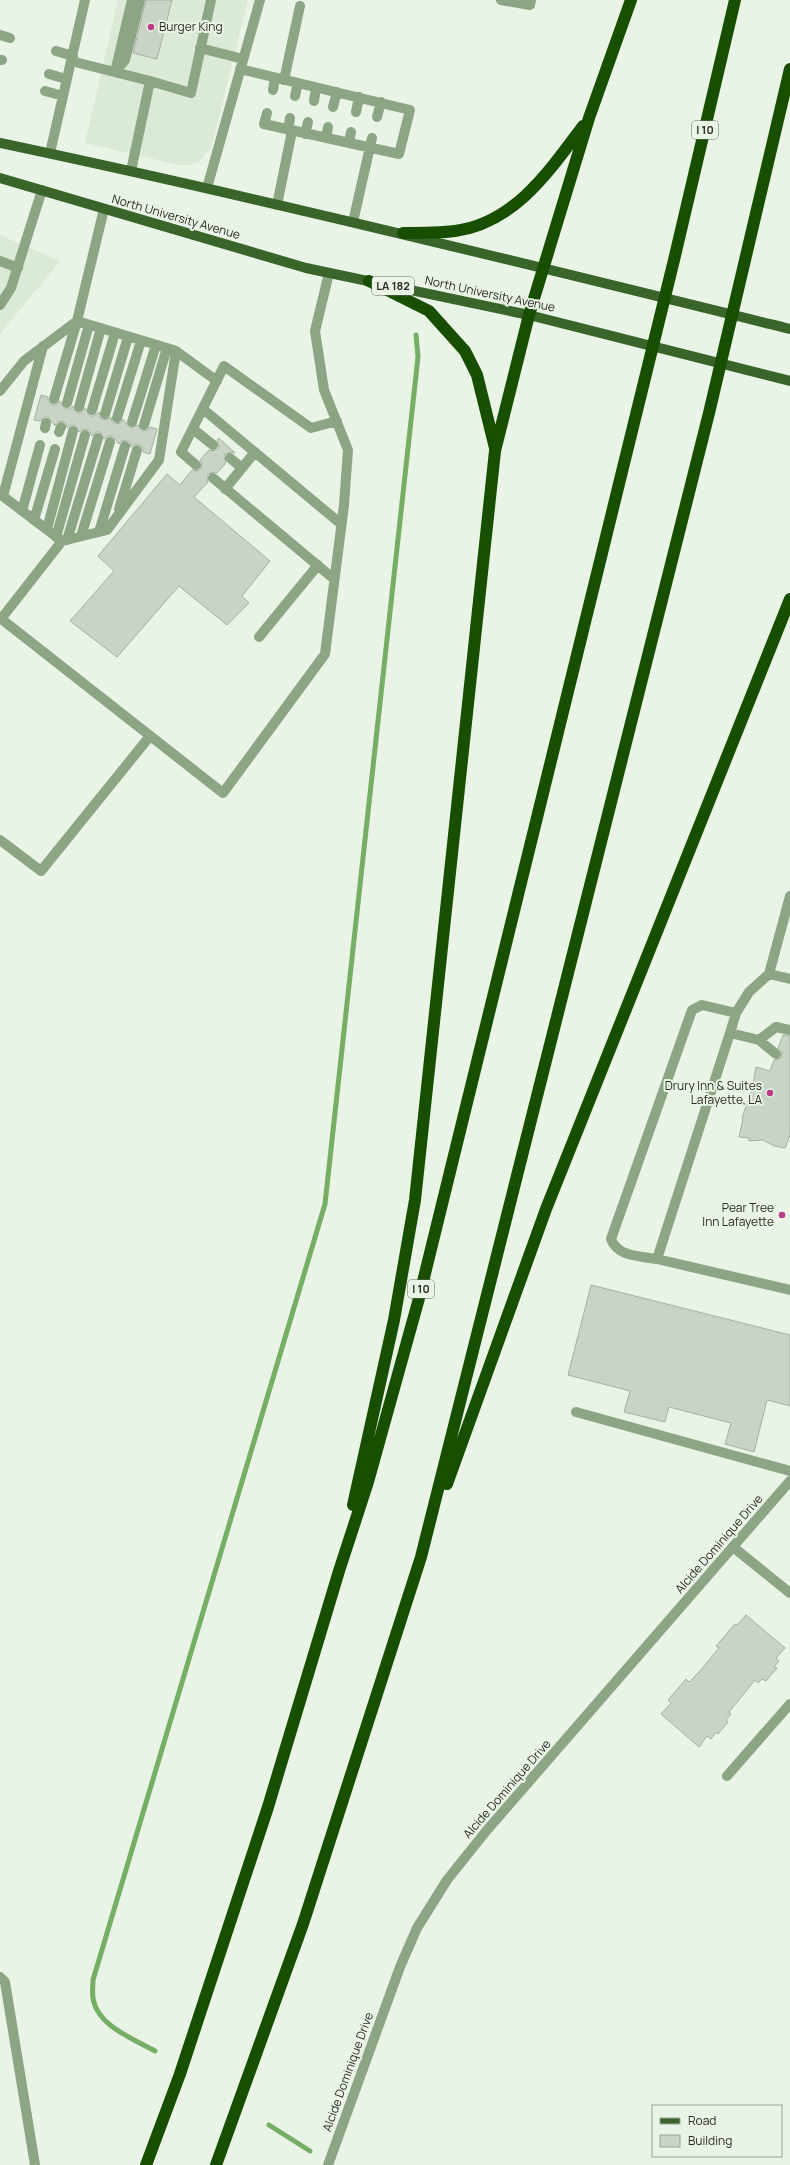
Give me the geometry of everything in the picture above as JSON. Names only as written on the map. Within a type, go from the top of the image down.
[{"type":"highway","points":[[339,1571],[394,1320],[415,1200],[457,792],[495,451],[529,315],[588,118],[631,0]]},
{"type":"highway","name":"I 10","points":[[146,2165],[180,2074],[268,1807],[339,1571],[368,1482],[418,1302],[674,260],[735,0]]},
{"type":"highway","points":[[421,1557],[708,413],[790,69]]},
{"type":"highway","points":[[403,233],[456,231],[486,222],[518,202],[542,181],[588,118]]},
{"type":"highway","points":[[369,281],[429,311],[465,351],[477,375],[495,451]]},
{"type":"highway","points":[[216,2165],[303,1924],[421,1557],[546,1209],[790,599]]},
{"type":"main road","points":[[0,143],[131,171],[403,233],[790,329]]},
{"type":"main road","name":"North University Avenue","points":[[0,178],[306,268],[529,315],[790,381]]},
{"type":"street","points":[[50,153],[85,0]]},
{"type":"street","points":[[115,72],[132,0]]},
{"type":"street","points":[[115,72],[125,60],[140,0]]},
{"type":"street","points":[[56,51],[72,58],[115,72],[191,93],[211,0]]},
{"type":"street","points":[[207,188],[260,0]]},
{"type":"street","points":[[501,0],[530,5],[531,0]]},
{"type":"street","points":[[273,90],[280,79],[300,6]]},
{"type":"street","points":[[0,35],[10,38]]},
{"type":"street","points":[[200,48],[243,59]]},
{"type":"street","points":[[240,69],[410,110],[399,154],[371,143],[349,144],[264,124],[267,113]]},
{"type":"street","points":[[49,74],[66,79]]},
{"type":"street","points":[[131,171],[150,81]]},
{"type":"street","points":[[295,96],[298,83]]},
{"type":"street","points":[[314,101],[316,88]]},
{"type":"street","points":[[45,92],[63,96]]},
{"type":"street","points":[[333,106],[337,92]]},
{"type":"street","points":[[356,112],[359,97]]},
{"type":"street","points":[[377,117],[381,102]]},
{"type":"street","points":[[277,205],[290,130],[290,118]]},
{"type":"street","points":[[305,134],[308,122]]},
{"type":"street","points":[[326,138],[328,126]]},
{"type":"street","points":[[349,144],[351,132]]},
{"type":"street","points":[[353,222],[371,143]]},
{"type":"street","points":[[0,305],[12,288],[42,190]]},
{"type":"street","points":[[54,399],[77,321],[104,209]]},
{"type":"street","points":[[0,261],[18,268]]},
{"type":"street","points":[[0,314],[17,292],[19,282],[18,268]]},
{"type":"street","points":[[98,438],[62,539],[0,619],[223,793],[325,654],[341,524],[348,450],[324,390],[315,331],[329,273]]},
{"type":"street","points":[[77,321],[171,350],[217,382]]},
{"type":"street","points":[[0,391],[24,361],[77,321]]},
{"type":"street","points":[[67,403],[89,325]]},
{"type":"street","points":[[79,407],[100,328]]},
{"type":"street","points":[[92,410],[115,333]]},
{"type":"street","points":[[105,414],[128,337]]},
{"type":"street","points":[[118,418],[141,341]]},
{"type":"street","points":[[132,422],[156,345]]},
{"type":"street","points":[[43,346],[1,495],[46,529],[62,539],[107,530],[159,460],[171,350]]},
{"type":"street","points":[[144,425],[171,350]]},
{"type":"street","points":[[196,465],[181,452],[224,366],[311,428],[337,421]]},
{"type":"street","points":[[203,409],[341,524]]},
{"type":"street","points":[[193,429],[213,445]]},
{"type":"street","points":[[46,529],[73,431]]},
{"type":"street","points":[[62,539],[85,434]]},
{"type":"street","points":[[81,536],[110,442]]},
{"type":"street","points":[[22,511],[40,445]]},
{"type":"street","points":[[99,532],[125,446]]},
{"type":"street","points":[[34,520],[55,449]]},
{"type":"street","points":[[117,516],[137,450]]},
{"type":"street","points":[[225,489],[255,452]]},
{"type":"street","points":[[230,458],[242,468]]},
{"type":"street","points":[[213,478],[334,580]]},
{"type":"street","points":[[259,637],[318,565]]},
{"type":"street","points":[[0,840],[41,871],[150,736]]},
{"type":"street","points":[[656,1259],[736,1013],[749,992],[770,974],[790,896]]},
{"type":"street","points":[[770,974],[790,979]]},
{"type":"street","points":[[736,1013],[702,1005],[692,1010],[611,1239],[614,1246],[620,1252],[790,1290]]},
{"type":"street","points":[[759,1040],[776,1027],[790,1030]]},
{"type":"street","points":[[730,1033],[759,1040],[776,1054]]},
{"type":"street","points":[[576,1412],[790,1471]]},
{"type":"street","name":"Alcide Dominique Drive","points":[[328,2165],[400,1967],[417,1928],[447,1880],[487,1830],[790,1481]]},
{"type":"street","points":[[733,1547],[790,1592]]},
{"type":"street","points":[[727,1776],[790,1704]]},
{"type":"street","points":[[0,1978],[5,1982],[35,2165]]},
{"type":"shaded area","points":[[118,0],[248,0],[212,145],[199,162],[189,165],[179,165],[85,143]]},
{"type":"shaded area","points":[[0,235],[60,261],[0,334]]},
{"type":"building","name":"Burger King","points":[[146,0],[172,0],[157,59],[133,53]]},
{"type":"building","points":[[41,395],[48,397],[48,401],[52,405],[56,405],[60,401],[65,409],[69,409],[73,406],[77,413],[81,413],[85,408],[90,416],[94,416],[99,412],[101,419],[106,420],[111,417],[112,422],[115,424],[121,423],[123,419],[130,428],[138,425],[143,431],[148,430],[150,427],[157,429],[150,454],[143,452],[143,448],[139,444],[135,444],[131,447],[130,442],[126,440],[121,441],[119,444],[112,436],[108,436],[104,439],[100,432],[96,432],[92,436],[89,430],[84,429],[79,432],[75,425],[71,425],[67,428],[66,423],[63,421],[57,422],[55,426],[48,417],[44,417],[40,421],[34,420]]},
{"type":"building","points":[[219,438],[235,453],[231,452],[225,454],[224,457],[226,463],[217,473],[214,472],[208,474],[208,482],[194,497],[270,561],[242,596],[249,603],[227,625],[179,586],[117,657],[70,621],[114,571],[98,556],[167,474],[180,485],[192,470],[198,471],[201,469],[202,463],[200,460],[209,450],[212,451],[218,449],[219,446],[217,440]]},
{"type":"building","name":"Drury Inn & Suites Lafayette, LA","points":[[783,1035],[790,1036],[790,1135],[785,1148],[774,1146],[763,1140],[749,1141],[749,1138],[739,1137],[742,1118],[752,1089],[756,1067],[770,1071],[774,1060],[781,1058],[782,1052],[778,1048]]},
{"type":"building","points":[[591,1285],[790,1335],[790,1406],[767,1400],[754,1452],[725,1444],[731,1423],[669,1407],[665,1422],[624,1412],[630,1391],[568,1375]]},
{"type":"building","points":[[746,1615],[785,1648],[776,1658],[779,1661],[774,1667],[777,1668],[766,1681],[762,1679],[758,1683],[755,1680],[729,1712],[731,1714],[726,1720],[728,1722],[718,1734],[716,1732],[711,1739],[707,1736],[699,1747],[661,1714],[671,1703],[668,1700],[686,1679],[689,1682],[699,1672],[719,1648],[716,1646],[735,1624],[737,1625]]},
{"type":"waterway","points":[[155,2051],[127,2036],[109,2024],[101,2016],[96,2008],[93,1998],[93,1980],[325,1204],[418,357],[416,335]]},
{"type":"waterway","points":[[269,2125],[310,2151]]},
{"type":"place","name":"Burger King","points":[[151,27]]},
{"type":"place","name":"Drury Inn & Suites Lafayette, LA","points":[[770,1093]]},
{"type":"place","name":"Pear Tree Inn Lafayette","points":[[782,1215]]}]
